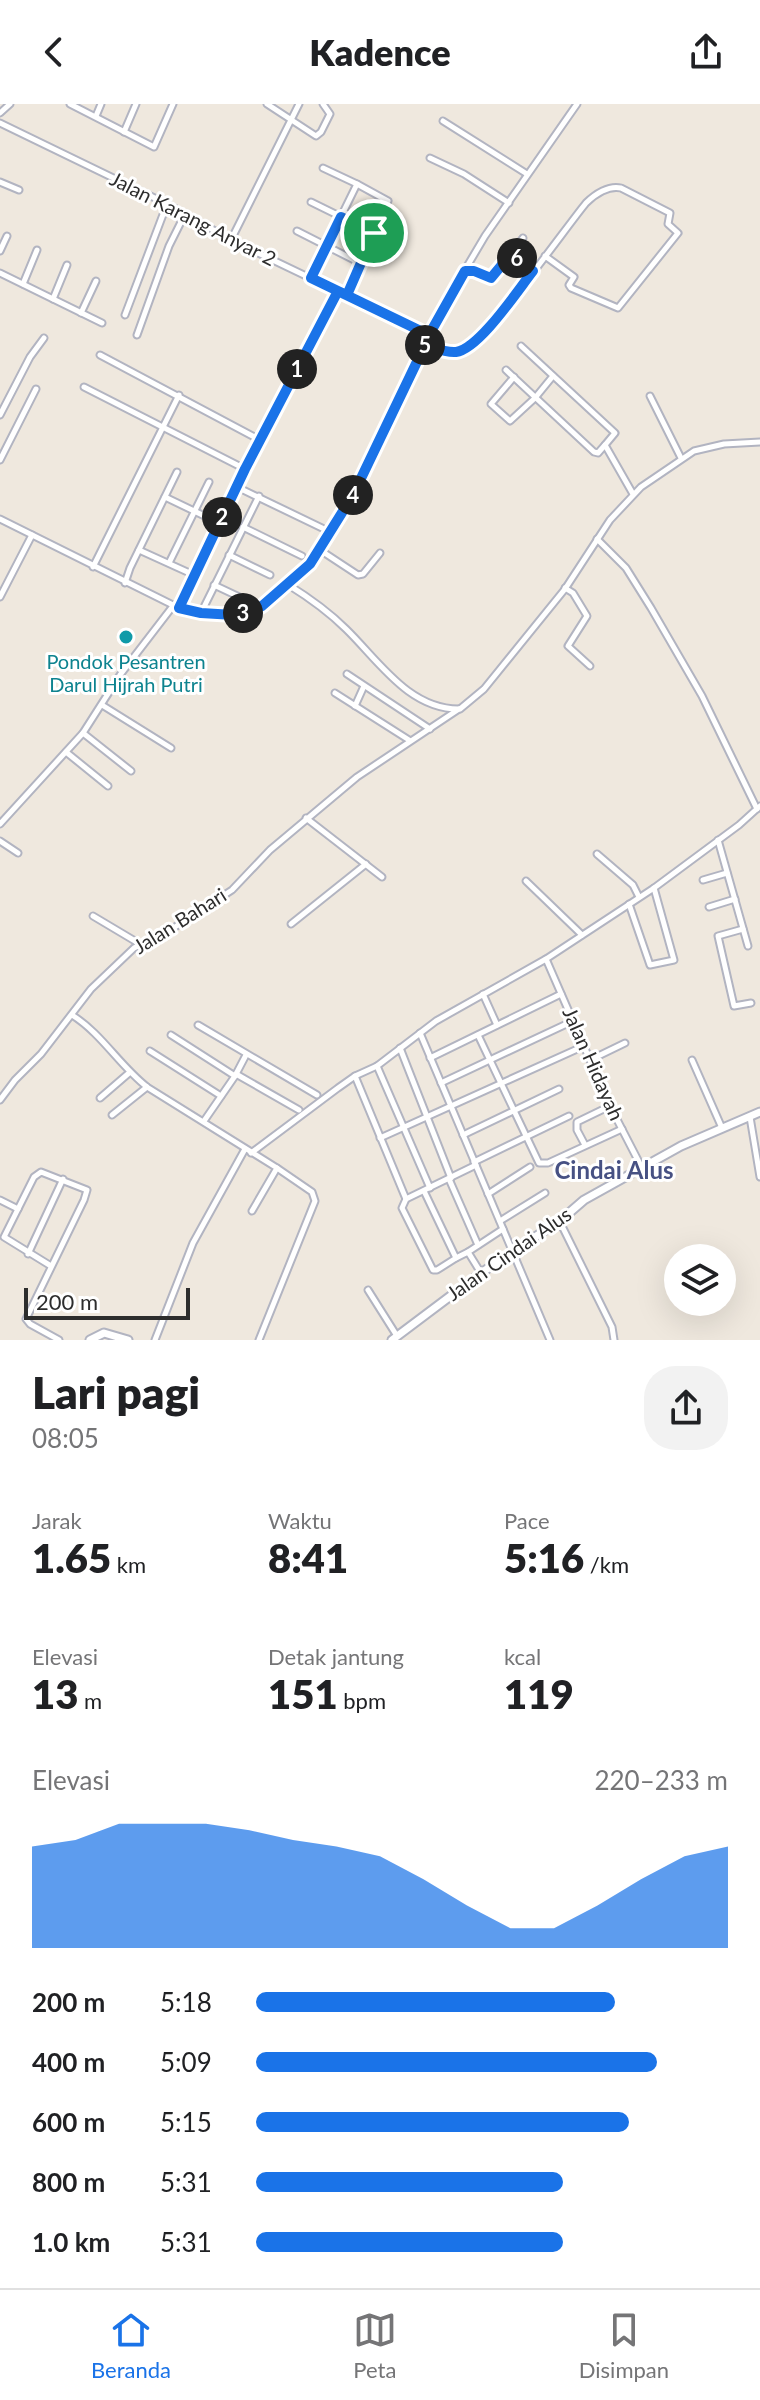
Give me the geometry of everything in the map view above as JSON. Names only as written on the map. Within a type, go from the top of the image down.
[{"type":"street","points":[[0,113],[10,104]]},
{"type":"street","points":[[70,104],[123,133],[156,146],[173,104]]},
{"type":"street","points":[[96,116],[101,104]]},
{"type":"street","points":[[123,133],[136,104]]},
{"type":"street","points":[[267,104],[313,135],[318,135],[330,114],[323,104]]},
{"type":"street","points":[[231,240],[299,104]]},
{"type":"street","points":[[0,519],[176,607],[201,613],[234,615],[262,606],[310,564],[320,550],[353,495],[429,335],[465,271],[527,174],[577,104]]},
{"type":"street","points":[[443,121],[527,174]]},
{"type":"street","name":"Jalan Karang Anyar 2","points":[[0,123],[167,204],[231,240],[429,335]]},
{"type":"street","points":[[430,158],[464,174],[509,203]]},
{"type":"street","points":[[323,168],[388,201],[347,295]]},
{"type":"street","points":[[0,182],[19,190]]},
{"type":"street","points":[[311,278],[357,184]]},
{"type":"street","points":[[425,345],[458,352],[468,347],[482,334],[593,196],[613,186],[670,213],[668,224],[678,233],[618,308],[571,288],[569,286],[574,277],[545,256]]},
{"type":"street","points":[[311,202],[374,233]]},
{"type":"street","points":[[125,315],[167,204]]},
{"type":"street","points":[[137,335],[169,246],[184,216]]},
{"type":"street","points":[[297,231],[360,263]]},
{"type":"street","points":[[0,252],[7,236]]},
{"type":"street","points":[[465,271],[491,278],[523,238]]},
{"type":"street","points":[[23,284],[37,250]]},
{"type":"street","points":[[511,254],[533,271]]},
{"type":"street","points":[[53,299],[67,265]]},
{"type":"street","points":[[0,273],[102,323]]},
{"type":"street","points":[[81,313],[96,281]]},
{"type":"street","points":[[0,824],[83,733],[120,675],[176,607],[338,291]]},
{"type":"street","points":[[0,415],[30,357],[44,338]]},
{"type":"street","points":[[506,370],[594,452],[599,452],[615,433],[521,346]]},
{"type":"street","points":[[100,355],[260,440]]},
{"type":"street","points":[[514,377],[492,400],[491,406],[510,421],[553,376]]},
{"type":"street","points":[[84,387],[245,469]]},
{"type":"street","points":[[0,460],[36,389]]},
{"type":"street","points":[[93,567],[179,395]]},
{"type":"street","points":[[650,396],[681,458]]},
{"type":"street","name":"Jalan Bahari","points":[[0,1100],[41,1054],[91,989],[140,944],[175,927],[232,890],[306,818],[409,740],[460,709],[484,689],[565,588],[617,511],[633,494],[681,458],[711,446],[760,442]]},
{"type":"street","points":[[605,445],[633,494]]},
{"type":"street","points":[[125,583],[177,472]]},
{"type":"street","points":[[169,563],[209,482]]},
{"type":"street","points":[[237,487],[322,528]]},
{"type":"street","points":[[201,613],[259,496]]},
{"type":"street","points":[[165,497],[219,523]]},
{"type":"street","points":[[243,527],[302,556]]},
{"type":"street","points":[[0,597],[32,535]]},
{"type":"street","points":[[155,1340],[193,1243],[248,1151],[355,1076],[377,1066],[420,1033],[546,959],[654,888],[758,807],[702,696],[651,608],[626,568],[597,539]]},
{"type":"street","points":[[139,550],[194,575]]},
{"type":"street","points":[[320,550],[358,575],[363,574],[380,553]]},
{"type":"street","points":[[229,555],[270,575]]},
{"type":"street","points":[[287,584],[333,617],[398,683],[440,707],[460,709]]},
{"type":"street","points":[[214,585],[248,601]]},
{"type":"street","points":[[565,588],[573,593],[587,616],[568,646],[590,666]]},
{"type":"street","points":[[347,674],[430,729]]},
{"type":"street","points":[[355,706],[364,686]]},
{"type":"street","points":[[335,693],[409,740]]},
{"type":"street","points":[[102,705],[171,748]]},
{"type":"street","points":[[83,733],[131,771]]},
{"type":"street","points":[[66,752],[108,786]]},
{"type":"street","points":[[306,818],[382,877]]},
{"type":"street","points":[[718,840],[748,946]]},
{"type":"street","points":[[0,841],[18,853]]},
{"type":"street","points":[[597,854],[633,885],[639,897]]},
{"type":"street","points":[[291,924],[366,864]]},
{"type":"street","points":[[703,880],[727,873]]},
{"type":"street","points":[[526,881],[582,935]]},
{"type":"street","points":[[629,904],[650,965],[674,960],[654,888]]},
{"type":"street","points":[[709,907],[735,899]]},
{"type":"street","points":[[93,916],[140,944]]},
{"type":"street","points":[[743,929],[718,936],[734,1006],[751,1003]]},
{"type":"street","name":"Jalan Hidayah","points":[[546,959],[610,1106],[642,1168]]},
{"type":"street","points":[[483,994],[497,1025]]},
{"type":"street","points":[[430,1058],[561,994]]},
{"type":"street","points":[[72,1015],[96,1032],[129,1073],[147,1087],[312,1192],[315,1201],[259,1340]]},
{"type":"street","points":[[441,1083],[573,1021]]},
{"type":"street","points":[[198,1025],[317,1095]]},
{"type":"street","points":[[420,1033],[550,1340]]},
{"type":"street","points":[[171,1035],[299,1110]]},
{"type":"street","points":[[478,1035],[541,1164],[622,1129]]},
{"type":"street","points":[[590,1060],[625,1043]]},
{"type":"street","points":[[380,1138],[584,1046]]},
{"type":"street","points":[[400,1048],[478,1245]]},
{"type":"street","points":[[150,1051],[221,1096]]},
{"type":"street","points":[[204,1121],[246,1055]]},
{"type":"street","points":[[692,1060],[722,1128]]},
{"type":"street","points":[[377,1066],[456,1258]]},
{"type":"street","points":[[100,1098],[129,1073]]},
{"type":"street","points":[[355,1076],[406,1199]]},
{"type":"street","points":[[112,1115],[147,1087]]},
{"type":"street","points":[[463,1135],[559,1089]]},
{"type":"street","points":[[585,1145],[576,1124],[610,1106]]},
{"type":"street","name":"Jalan Cindai Alus","points":[[394,1338],[584,1200],[681,1146],[760,1112]]},
{"type":"street","points":[[503,1229],[433,1270],[402,1208],[406,1199],[569,1116]]},
{"type":"street","points":[[750,1117],[760,1177]]},
{"type":"street","points":[[488,1194],[530,1167]]},
{"type":"street","points":[[252,1211],[277,1168]]},
{"type":"street","points":[[51,1266],[2,1237],[36,1174],[45,1173],[63,1179],[87,1192],[26,1319],[59,1340]]},
{"type":"street","points":[[28,1254],[63,1179]]},
{"type":"street","points":[[500,1221],[545,1193]]},
{"type":"street","points":[[0,1200],[18,1209]]},
{"type":"street","points":[[559,1220],[612,1327],[614,1340]]},
{"type":"street","points":[[468,1252],[481,1273]]},
{"type":"street","points":[[368,1290],[394,1338]]},
{"type":"street","points":[[90,1340],[104,1333],[128,1340]]},
{"type":"place","name":"Pondok Pesantren Darul Hijrah Putri","points":[[126,637]]},
{"type":"district","name":"Cindai Alus","points":[[614,1171]]},
{"type":"route","points":[[374,233],[341,217],[311,278],[347,295],[429,335],[465,271],[491,278],[511,254],[533,271],[468,347],[458,352],[425,345],[353,495],[310,564],[262,606],[250,612],[234,615],[179,608],[278,404],[338,291],[347,295],[374,233]]}]
